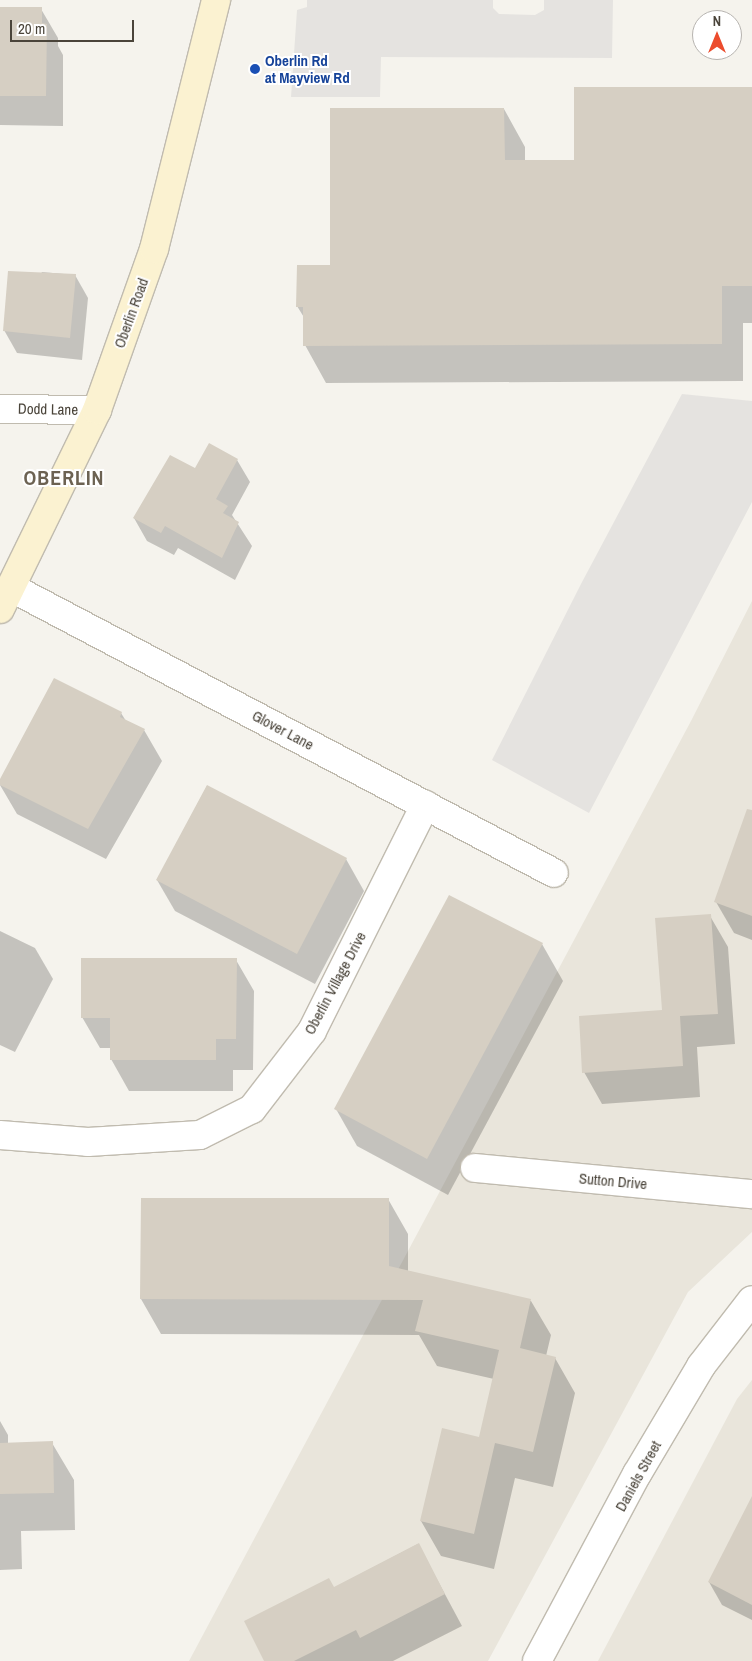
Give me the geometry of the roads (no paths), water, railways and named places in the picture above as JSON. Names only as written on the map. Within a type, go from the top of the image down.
[{"type":"main road","name":"Oberlin Road","points":[[6,598],[97,410],[154,249],[216,0]]},
{"type":"street","name":"Dodd Lane","points":[[0,408],[97,410]]},
{"type":"street","name":"Glover Lane","points":[[6,598],[425,805],[554,873]]},
{"type":"street","name":"Oberlin Village Drive","points":[[0,1135],[88,1142],[200,1135],[252,1109],[312,1031],[425,805]]},
{"type":"street","name":"Sutton Drive","points":[[475,1168],[752,1194]]},
{"type":"street","name":"Daniels Street","points":[[537,1661],[642,1466],[702,1366],[752,1300]]},
{"type":"place","name":"Oberlin Rd at Mayview Rd","points":[[255,69]]},
{"type":"district","name":"OBERLIN","points":[[64,477]]}]
